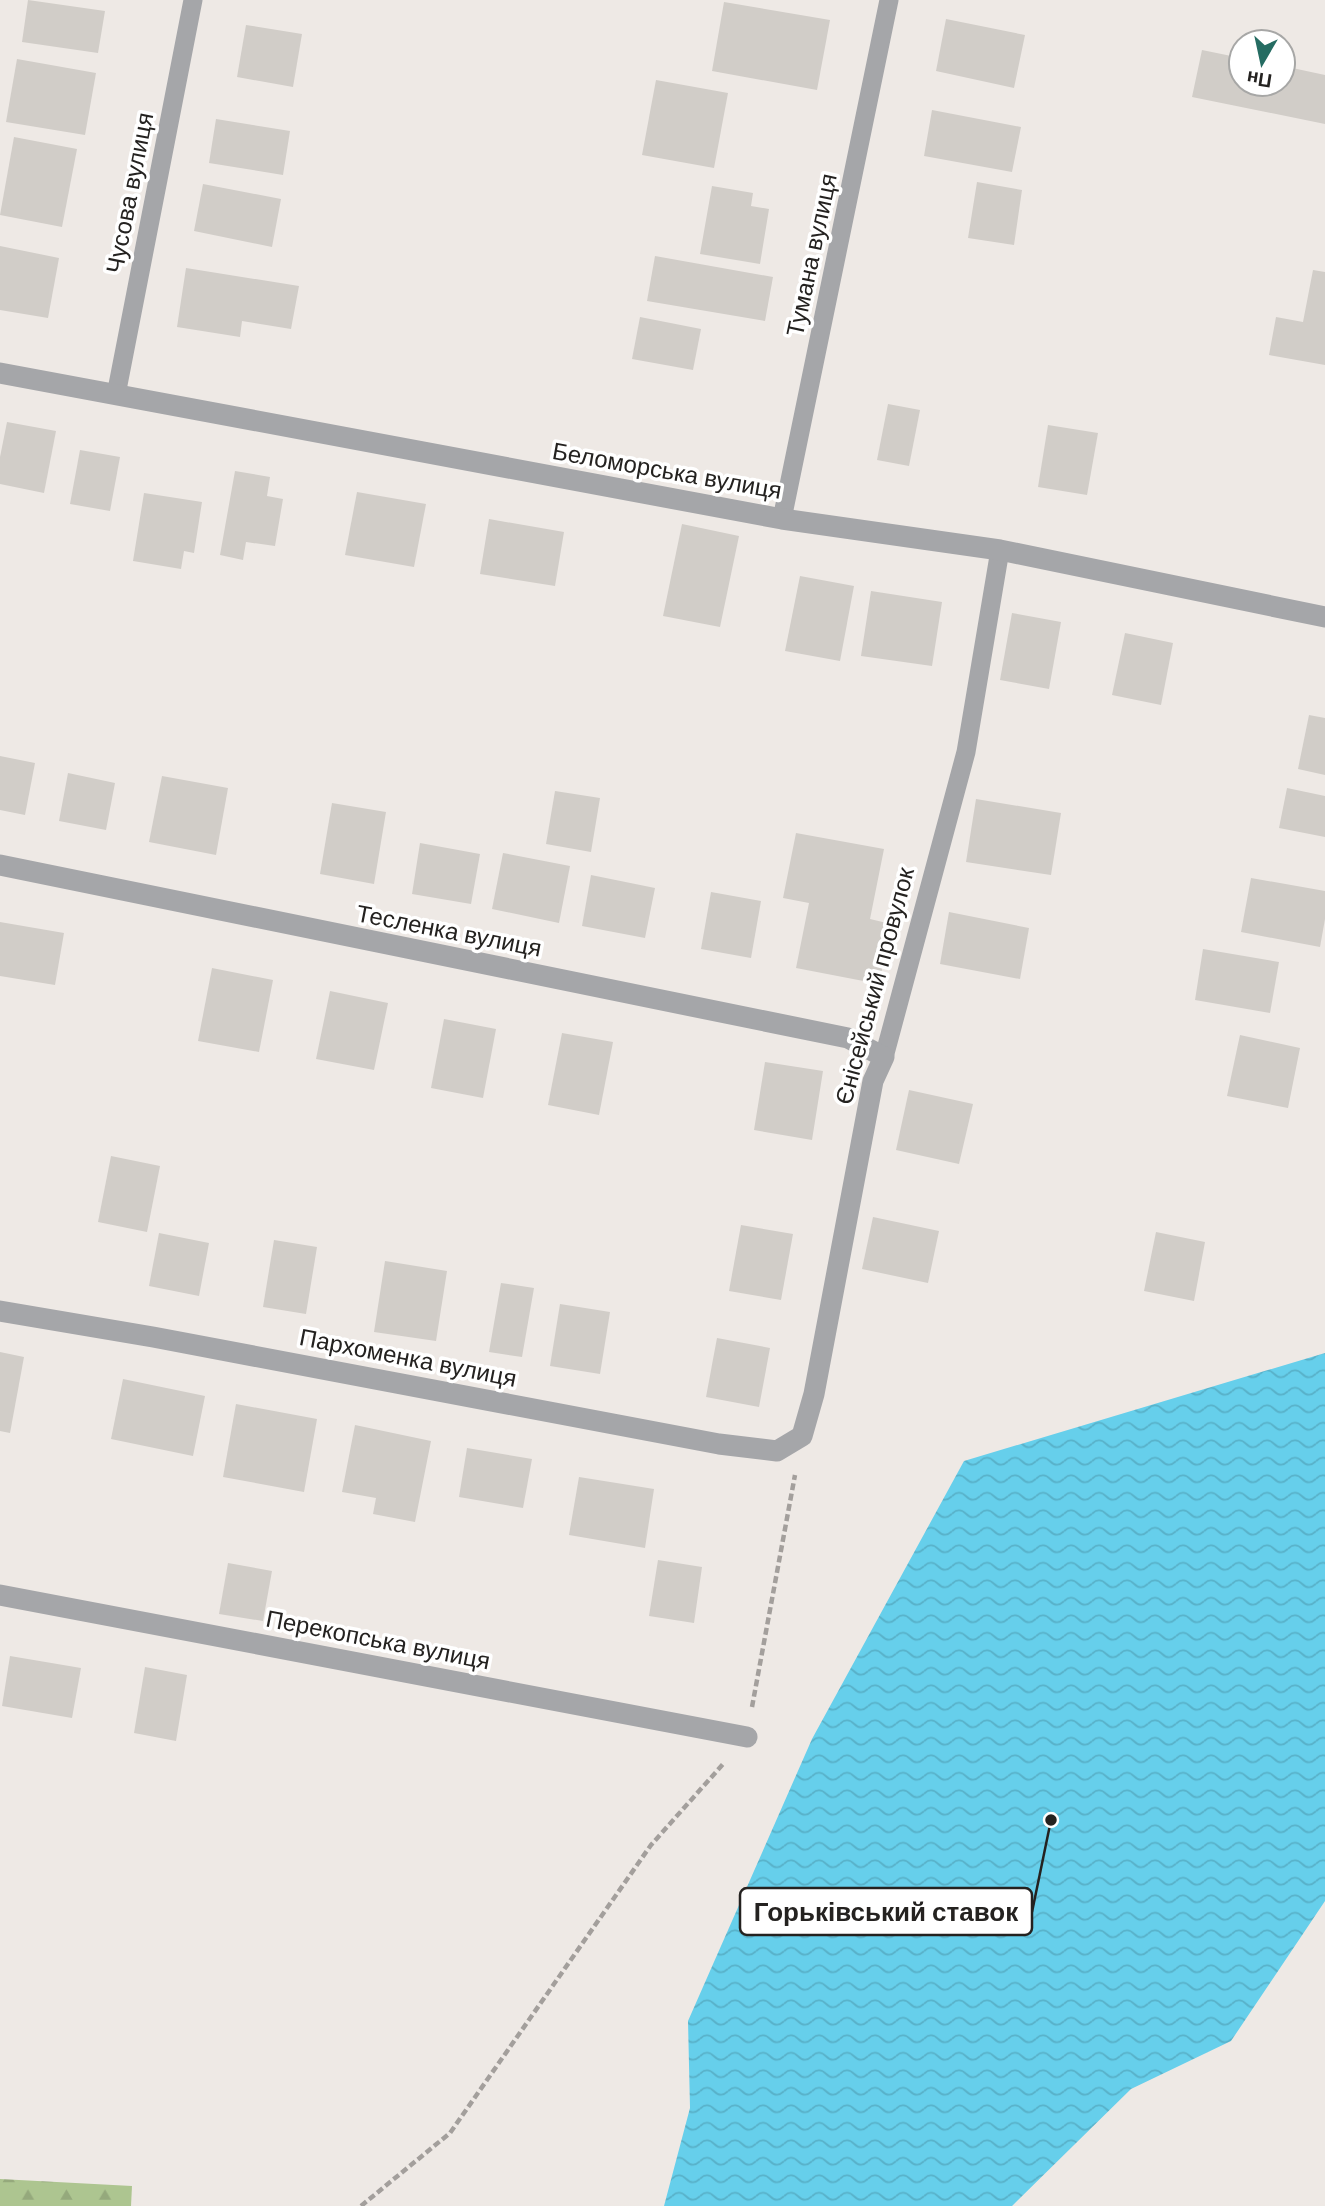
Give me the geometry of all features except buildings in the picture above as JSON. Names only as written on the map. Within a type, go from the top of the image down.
[{"type":"street","name":"Беломорська вулиця","points":[[0,373],[782,519],[1000,550],[1325,617]]},
{"type":"street","name":"Тесленка вулиця","points":[[0,865],[848,1038],[884,1056]]},
{"type":"street","name":"Єнісейський провулок","points":[[802,1436],[814,1394],[873,1080],[884,1056]]},
{"type":"street","name":"Пархоменка вулиця","points":[[0,1311],[719,1444],[777,1451],[802,1436]]},
{"type":"street","name":"Перекопська вулиця","points":[[0,1595],[747,1737]]},
{"type":"lane","name":"Чусова вулиця","points":[[116,395],[193,0]]},
{"type":"lane","name":"Тумана вулиця","points":[[782,519],[889,0]]},
{"type":"lane","name":"Єнісейський провулок","points":[[884,1056],[966,752],[1000,550]]},
{"type":"path","points":[[360,2206],[450,2133],[651,1845],[747,1737],[802,1436]]},
{"type":"green space","points":[[0,2179],[132,2186],[131,2206],[0,2206]]},
{"type":"water","points":[[1325,1353],[1325,1901],[1231,2041],[1131,2089],[1012,2206],[664,2206],[690,2108],[688,2021],[812,1739],[964,1461]]},
{"type":"place","name":"Горьківський ставок","points":[[1051,1820]]}]
